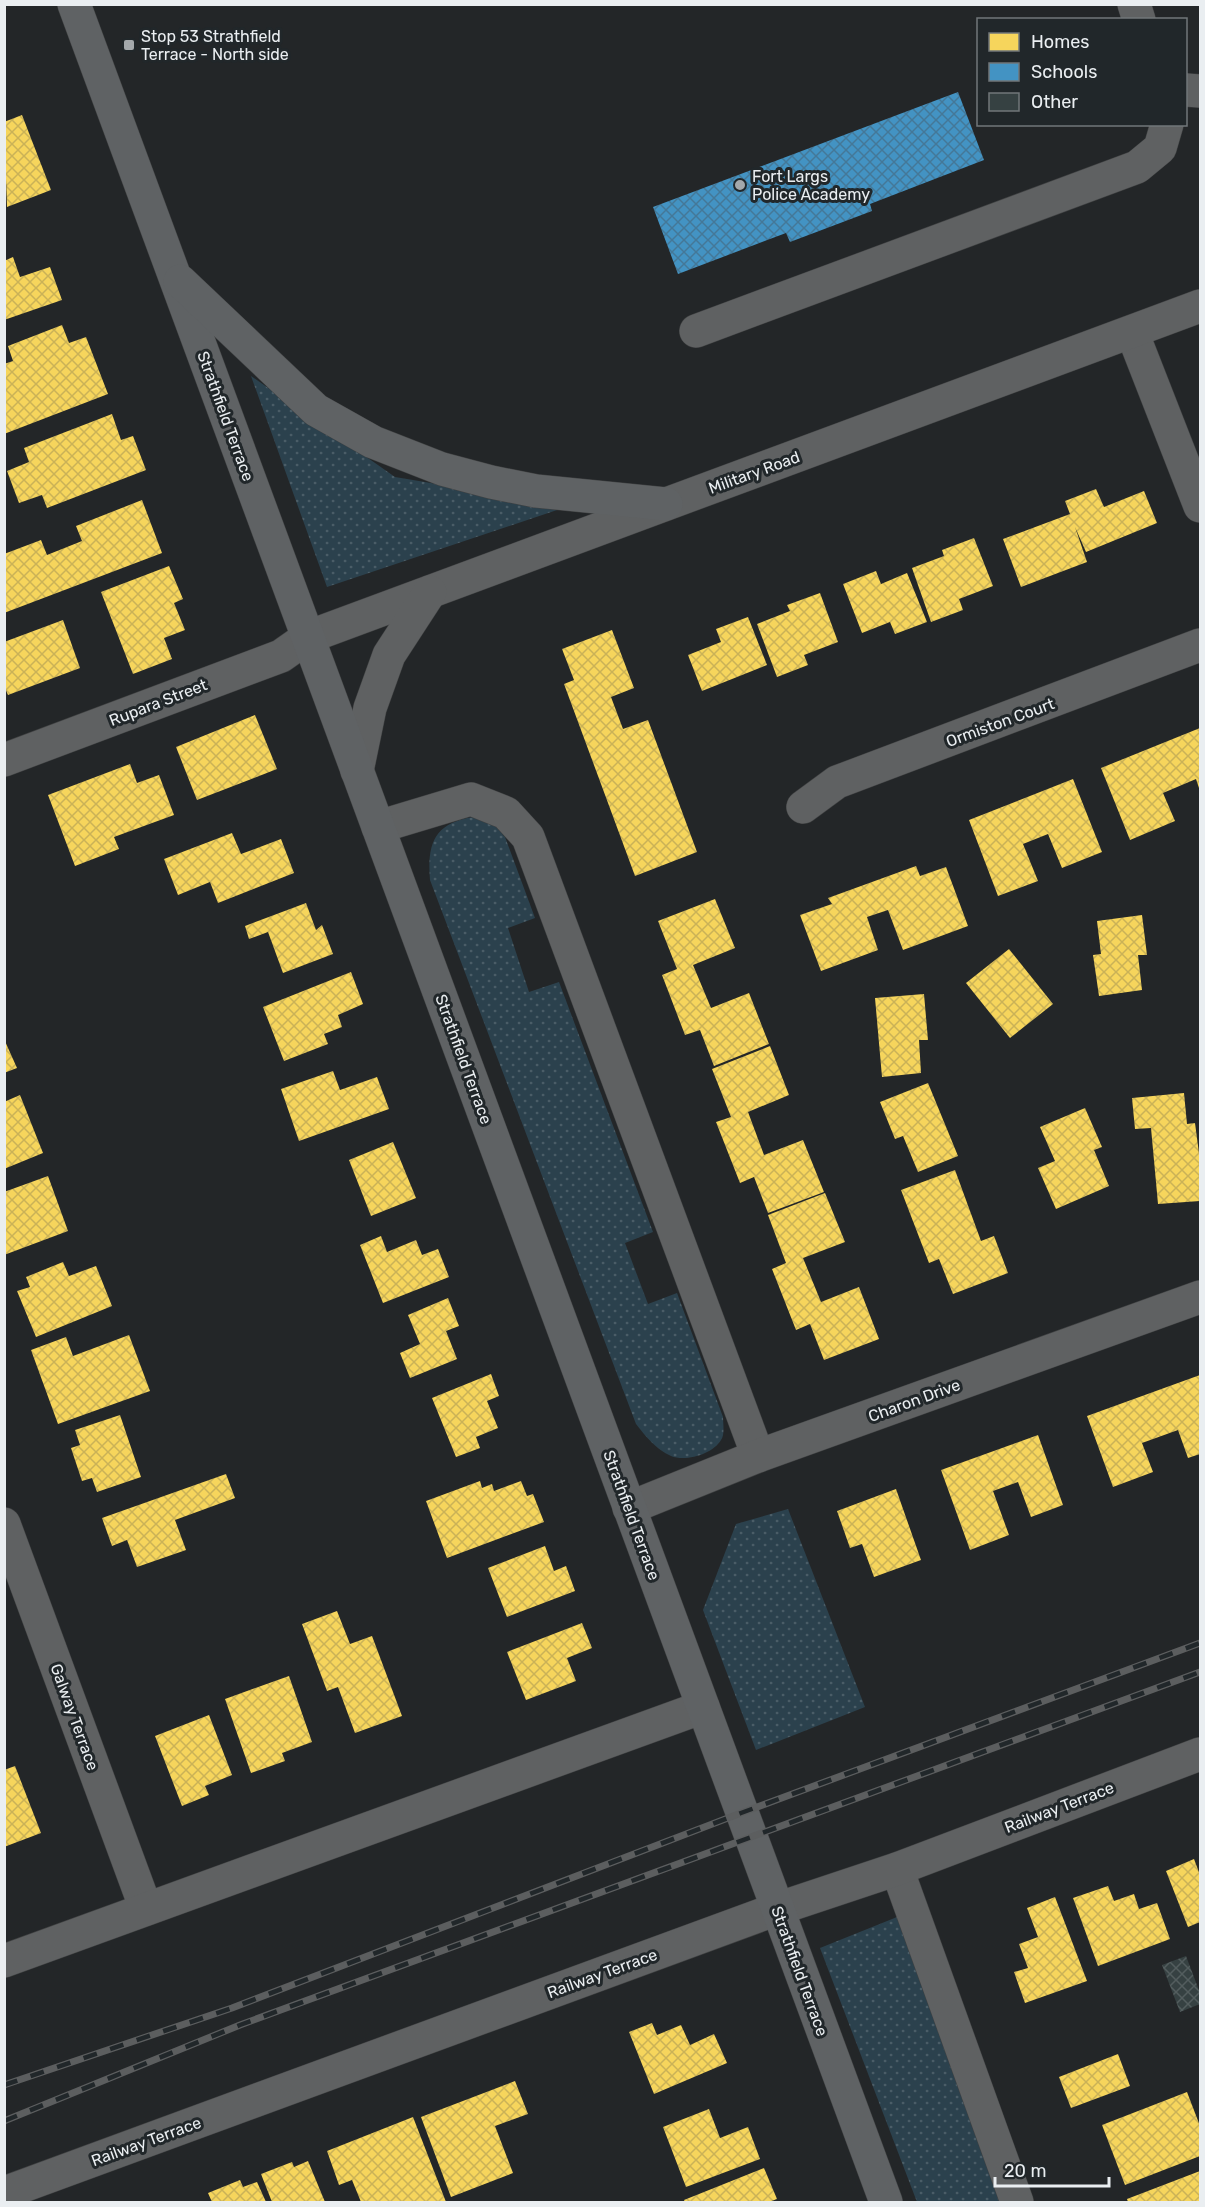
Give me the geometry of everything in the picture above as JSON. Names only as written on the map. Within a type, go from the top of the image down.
[{"type":"main road","name":"Strathfield Terrace","points":[[75,4],[886,2202]]},
{"type":"main road","points":[[174,276],[316,410],[373,442],[442,469],[490,482],[536,491],[666,504]]},
{"type":"street","points":[[696,331],[1137,167],[1161,148],[1166,126]]},
{"type":"street","name":"Military Road","points":[[308,637],[1200,306]]},
{"type":"street","points":[[1132,332],[1200,506]]},
{"type":"street","points":[[357,771],[370,708],[389,655],[430,592]]},
{"type":"street","name":"Rupara Street","points":[[4,760],[281,656],[308,637]]},
{"type":"street","name":"Ormiston Court","points":[[803,807],[837,782],[1200,645]]},
{"type":"street","points":[[378,827],[471,799],[506,813],[528,837],[758,1456]]},
{"type":"street","name":"Charon Drive","points":[[629,1508],[758,1456],[1200,1297]]},
{"type":"street","name":"Galway Terrace","points":[[4,1524],[146,1909]]},
{"type":"street","points":[[4,1961],[703,1707]]},
{"type":"street","name":"Railway Terrace","points":[[4,2193],[777,1909],[897,1869],[1200,1754]]},
{"type":"street","points":[[897,1869],[1017,2202]]},
{"type":"shaded area","points":[[251,376],[395,477],[569,506],[327,587]]},
{"type":"shaded area","points":[[473,817],[491,821],[505,837],[535,918],[508,928],[529,992],[559,982],[653,1232],[625,1243],[648,1304],[677,1293],[723,1417],[721,1440],[712,1449],[699,1456],[677,1458],[671,1456],[656,1446],[636,1424],[430,880],[430,856],[436,837],[449,824]]},
{"type":"shaded area","points":[[788,1509],[865,1707],[756,1750],[703,1610],[736,1524]]},
{"type":"shaded area","points":[[907,1913],[1015,2202],[917,2202],[820,1948]]},
{"type":"building: Homes","points":[[22,115],[51,190],[7,207],[4,122]]},
{"type":"building: Homes","points":[[13,257],[20,277],[50,267],[62,300],[4,320],[4,261]]},
{"type":"building: Homes","points":[[62,325],[69,343],[86,337],[108,394],[4,434],[4,364],[13,361],[8,346]]},
{"type":"building: Homes","points":[[112,414],[121,440],[133,436],[146,470],[47,508],[42,495],[19,503],[7,471],[29,462],[24,448]]},
{"type":"building: Homes","points":[[1096,489],[1104,507],[1144,491],[1157,523],[1086,552],[1075,527],[1087,562],[1021,587],[1003,539],[1070,514],[1065,501]]},
{"type":"building: Homes","points":[[142,500],[162,553],[4,613],[4,554],[41,540],[47,555],[82,541],[76,526]]},
{"type":"building: Homes","points":[[974,538],[993,586],[959,599],[963,610],[931,622],[912,568],[944,556],[942,550]]},
{"type":"building: Homes","points":[[169,566],[183,599],[174,603],[185,630],[164,638],[172,659],[133,674],[101,592]]},
{"type":"building: Homes","points":[[876,571],[881,584],[907,573],[927,622],[895,634],[890,622],[862,633],[843,584]]},
{"type":"building: Homes","points":[[820,593],[838,642],[804,655],[808,665],[777,677],[757,624],[790,611],[787,605]]},
{"type":"building: Homes","points":[[748,617],[767,665],[702,691],[688,655],[721,642],[716,629]]},
{"type":"building: Homes","points":[[63,620],[80,668],[8,695],[4,686],[4,642]]},
{"type":"building: Homes","points":[[612,630],[634,688],[611,697],[623,729],[648,720],[697,852],[635,876],[564,684],[574,680],[562,649]]},
{"type":"building: Homes","points":[[255,715],[277,769],[197,800],[176,747]]},
{"type":"building: Homes","points":[[1200,728],[1200,791],[1196,779],[1163,793],[1175,821],[1130,840],[1101,768]]},
{"type":"building: Homes","points":[[130,764],[137,783],[159,775],[174,815],[114,837],[119,849],[75,866],[48,795]]},
{"type":"building: Homes","points":[[1073,779],[1102,852],[1062,868],[1048,834],[1023,844],[1038,881],[998,896],[969,820]]},
{"type":"building: Homes","points":[[232,833],[241,854],[281,839],[294,873],[218,903],[210,882],[178,895],[164,859]]},
{"type":"building: Homes","points":[[916,866],[920,876],[946,867],[968,926],[903,950],[888,910],[867,917],[878,950],[821,971],[800,915],[832,904],[828,898]]},
{"type":"building: Homes","points":[[715,899],[735,948],[693,965],[711,1008],[749,993],[769,1044],[714,1066],[700,1030],[685,1035],[662,975],[677,969],[658,921]]},
{"type":"building: Homes","points":[[306,903],[316,930],[322,925],[333,954],[283,973],[268,932],[249,939],[245,926]]},
{"type":"building: Homes","points":[[1142,915],[1147,955],[1138,955],[1142,990],[1099,996],[1093,955],[1101,954],[1097,921]]},
{"type":"building: Homes","points":[[1009,949],[1053,1004],[1010,1038],[966,983]]},
{"type":"building: Homes","points":[[351,972],[363,1004],[338,1015],[342,1027],[324,1034],[328,1044],[284,1061],[263,1007]]},
{"type":"building: Homes","points":[[924,994],[928,1040],[919,1040],[921,1073],[882,1077],[875,998]]},
{"type":"building: Homes","points":[[4,1039],[17,1068],[4,1073]]},
{"type":"building: Homes","points":[[770,1046],[789,1095],[748,1112],[764,1155],[803,1140],[824,1192],[768,1213],[754,1177],[740,1183],[716,1122],[731,1117],[712,1069]]},
{"type":"building: Homes","points":[[333,1071],[340,1090],[377,1077],[389,1109],[299,1141],[281,1089]]},
{"type":"building: Homes","points":[[928,1083],[958,1156],[918,1172],[903,1136],[895,1139],[880,1102]]},
{"type":"building: Homes","points":[[1184,1093],[1187,1124],[1195,1123],[1200,1161],[1200,1201],[1158,1204],[1151,1128],[1135,1129],[1132,1098]]},
{"type":"building: Homes","points":[[20,1095],[43,1153],[4,1169],[4,1102]]},
{"type":"building: Homes","points":[[1085,1108],[1102,1147],[1094,1150],[1109,1186],[1056,1209],[1038,1168],[1055,1161],[1040,1127]]},
{"type":"building: Homes","points":[[393,1142],[416,1198],[371,1216],[349,1160]]},
{"type":"building: Homes","points":[[955,1170],[981,1241],[994,1236],[1008,1273],[953,1294],[939,1259],[929,1263],[901,1190]]},
{"type":"building: Homes","points":[[48,1176],[68,1231],[4,1255],[4,1192]]},
{"type":"building: Homes","points":[[825,1193],[845,1242],[803,1258],[821,1302],[859,1287],[879,1339],[824,1360],[810,1324],[796,1330],[772,1269],[786,1263],[768,1215]]},
{"type":"building: Homes","points":[[381,1236],[387,1252],[416,1240],[422,1255],[438,1249],[449,1277],[383,1303],[360,1245]]},
{"type":"building: Homes","points":[[63,1262],[69,1276],[96,1266],[112,1306],[36,1337],[17,1291],[30,1287],[26,1277]]},
{"type":"building: Homes","points":[[448,1298],[459,1326],[446,1331],[457,1359],[410,1378],[400,1353],[420,1344],[408,1315]]},
{"type":"building: Homes","points":[[129,1335],[150,1391],[58,1424],[31,1350],[66,1337],[73,1356]]},
{"type":"building: Homes","points":[[491,1374],[499,1396],[487,1401],[498,1428],[476,1437],[480,1448],[456,1457],[432,1398]]},
{"type":"building: Homes","points":[[1200,1375],[1200,1454],[1188,1458],[1178,1430],[1142,1443],[1153,1472],[1113,1487],[1087,1416]]},
{"type":"building: Homes","points":[[120,1415],[141,1477],[97,1492],[92,1478],[82,1481],[71,1448],[80,1445],[75,1430]]},
{"type":"building: Homes","points":[[1038,1435],[1063,1505],[1031,1517],[1018,1482],[993,1491],[1009,1535],[970,1550],[941,1470]]},
{"type":"building: Homes","points":[[226,1474],[235,1498],[175,1520],[186,1550],[137,1567],[127,1540],[112,1546],[102,1518]]},
{"type":"building: Homes","points":[[480,1481],[482,1488],[492,1484],[494,1491],[521,1481],[527,1496],[533,1494],[544,1522],[447,1558],[426,1501]]},
{"type":"building: Homes","points":[[896,1489],[921,1560],[874,1577],[862,1544],[850,1548],[837,1511]]},
{"type":"building: Homes","points":[[545,1546],[554,1571],[566,1566],[575,1591],[507,1617],[488,1568]]},
{"type":"building: Homes","points":[[337,1611],[350,1644],[372,1636],[402,1716],[355,1733],[338,1687],[327,1691],[302,1624]]},
{"type":"building: Homes","points":[[582,1623],[592,1648],[567,1658],[576,1681],[526,1700],[507,1652]]},
{"type":"building: Homes","points":[[289,1676],[312,1742],[282,1753],[285,1761],[251,1773],[225,1699]]},
{"type":"building: Homes","points":[[209,1715],[232,1775],[205,1786],[209,1795],[182,1806],[155,1736]]},
{"type":"building: Homes","points":[[15,1766],[41,1833],[4,1847],[4,1770]]},
{"type":"building: Homes","points":[[1194,1859],[1200,1875],[1200,1922],[1188,1927],[1166,1871]]},
{"type":"building: Homes","points":[[1108,1886],[1114,1901],[1134,1894],[1139,1909],[1157,1903],[1170,1939],[1098,1966],[1073,1898]]},
{"type":"building: Homes","points":[[1055,1897],[1087,1981],[1025,2003],[1014,1972],[1028,1968],[1019,1944],[1038,1937],[1027,1908]]},
{"type":"building: Homes","points":[[652,2023],[657,2035],[681,2025],[690,2045],[714,2034],[727,2063],[654,2094],[629,2032]]},
{"type":"building: Homes","points":[[1118,2054],[1130,2086],[1071,2108],[1059,2077]]},
{"type":"building: Homes","points":[[515,2081],[528,2114],[495,2126],[513,2173],[451,2197],[421,2117]]},
{"type":"building: Homes","points":[[1187,2092],[1200,2126],[1200,2156],[1125,2185],[1102,2125]]},
{"type":"building: Homes","points":[[709,2109],[720,2138],[748,2127],[760,2159],[686,2187],[663,2127]]},
{"type":"building: Homes","points":[[413,2117],[446,2202],[361,2202],[352,2180],[339,2185],[327,2151]]},
{"type":"building: Homes","points":[[308,2161],[325,2202],[272,2202],[261,2174],[292,2162],[294,2167]]},
{"type":"building: Homes","points":[[764,2168],[777,2199],[769,2202],[685,2202],[684,2200]]},
{"type":"building: Homes","points":[[1200,2171],[1200,2202],[1128,2202],[1127,2199]]},
{"type":"building: Homes","points":[[240,2180],[243,2187],[257,2182],[266,2202],[212,2202],[208,2193]]},
{"type":"building: Schools","points":[[958,92],[984,160],[870,204],[872,211],[790,242],[786,233],[678,274],[653,207]]},
{"type":"building: Other","points":[[1186,1956],[1200,1993],[1200,2004],[1180,2012],[1162,1965]]},
{"type":"railway","points":[[4,2085],[232,2008],[741,1813],[1200,1643]]},
{"type":"railway","points":[[4,2121],[240,2025],[1200,1672]]},
{"type":"place","name":"Stop 53 Strathfield Terrace - North side","points":[[129,45]]},
{"type":"place","name":"Fort Largs Police Academy","points":[[740,185]]}]
